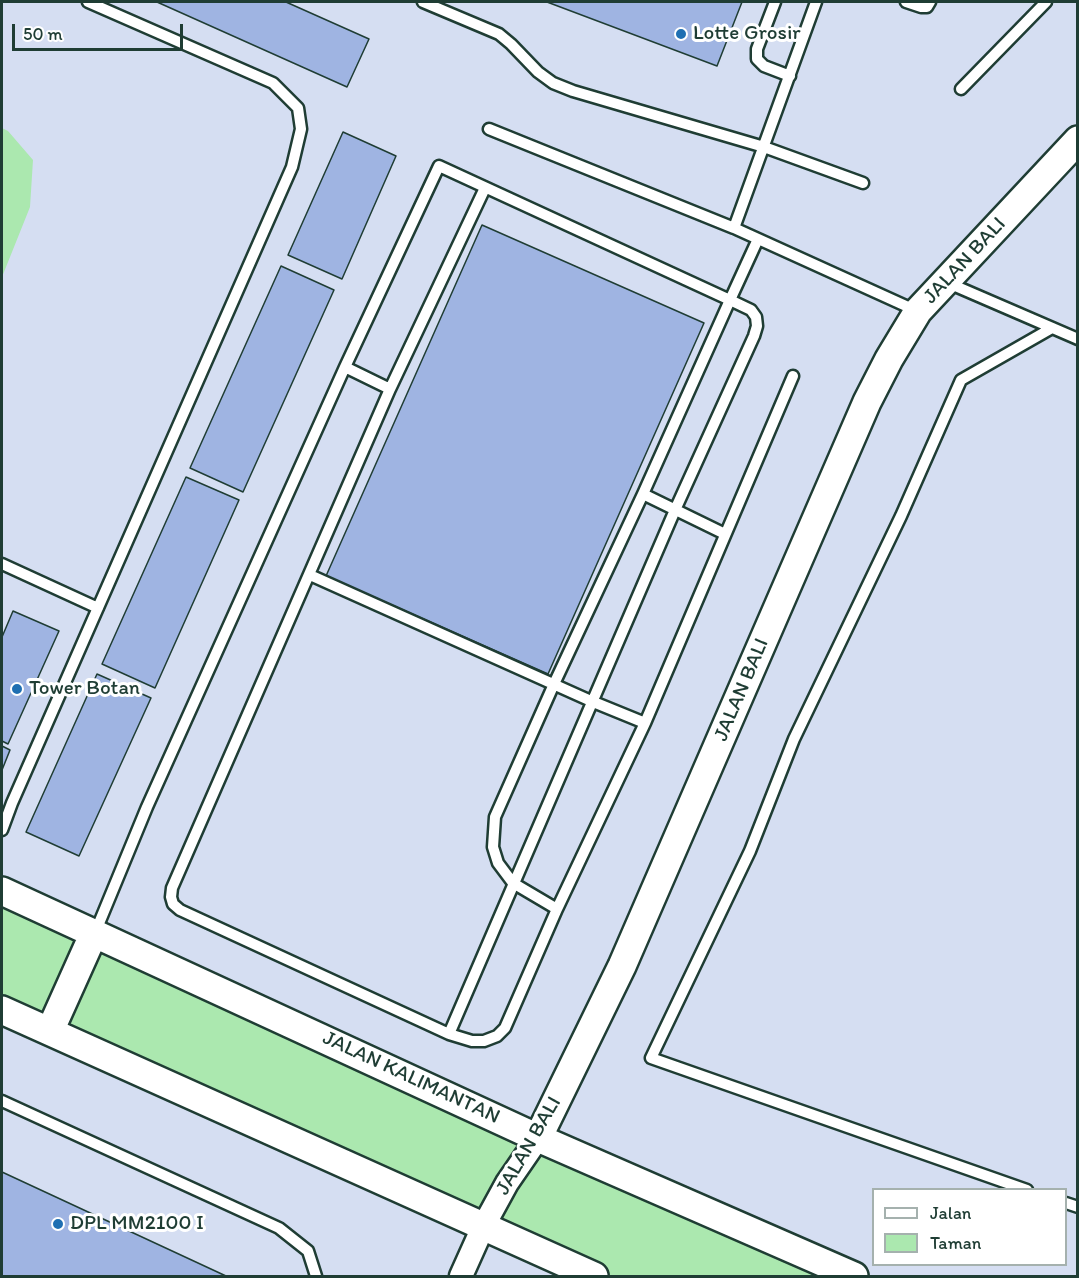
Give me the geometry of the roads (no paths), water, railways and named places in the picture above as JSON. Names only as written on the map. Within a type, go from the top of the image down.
[{"type":"street","name":"JALAN BALI","points":[[461,1276],[483,1227],[507,1183],[538,1138],[622,966],[867,402],[889,359],[918,311],[1077,140]]},
{"type":"street","name":"JALAN KALIMANTAN","points":[[2,891],[538,1138],[854,1276]]},
{"type":"street","points":[[50,1031],[94,933]]},
{"type":"street","points":[[2,1010],[594,1276]]},
{"type":"lane","points":[[2,825],[292,167],[301,129],[298,108],[273,83],[88,2]]},
{"type":"lane","points":[[423,2],[499,34],[512,44],[538,72],[563,87],[764,147],[864,183]]},
{"type":"lane","points":[[775,2],[757,49],[757,58],[764,66],[790,76]]},
{"type":"lane","points":[[734,228],[816,2]]},
{"type":"lane","points":[[906,2],[927,7],[930,2]]},
{"type":"lane","points":[[961,89],[1046,2]]},
{"type":"lane","points":[[489,129],[734,228],[918,311]]},
{"type":"lane","points":[[94,933],[147,807],[345,367],[439,166],[751,310],[756,317],[757,326],[591,700],[449,1034]]},
{"type":"lane","points":[[485,188],[390,389],[172,888],[173,904],[180,910],[449,1034],[472,1041],[484,1041],[497,1036],[505,1028],[557,909],[645,723],[793,376]]},
{"type":"lane","points":[[557,909],[513,883],[498,863],[493,847],[495,817],[758,239]]},
{"type":"lane","points":[[945,282],[1077,339]]},
{"type":"lane","points":[[1021,1188],[651,1058],[750,851],[794,739],[901,516],[962,380],[1052,328]]},
{"type":"lane","points":[[345,367],[390,389]]},
{"type":"lane","points":[[643,494],[725,534]]},
{"type":"lane","points":[[2,564],[99,608]]},
{"type":"lane","points":[[310,574],[645,723]]},
{"type":"lane","points":[[2,1101],[279,1228],[308,1251],[316,1276]]},
{"type":"place","name":"Lotte Grosir","points":[[681,34]]},
{"type":"place","name":"Tower Botan","points":[[17,689]]},
{"type":"place","name":"DPL MM2100 I","points":[[58,1224]]}]
